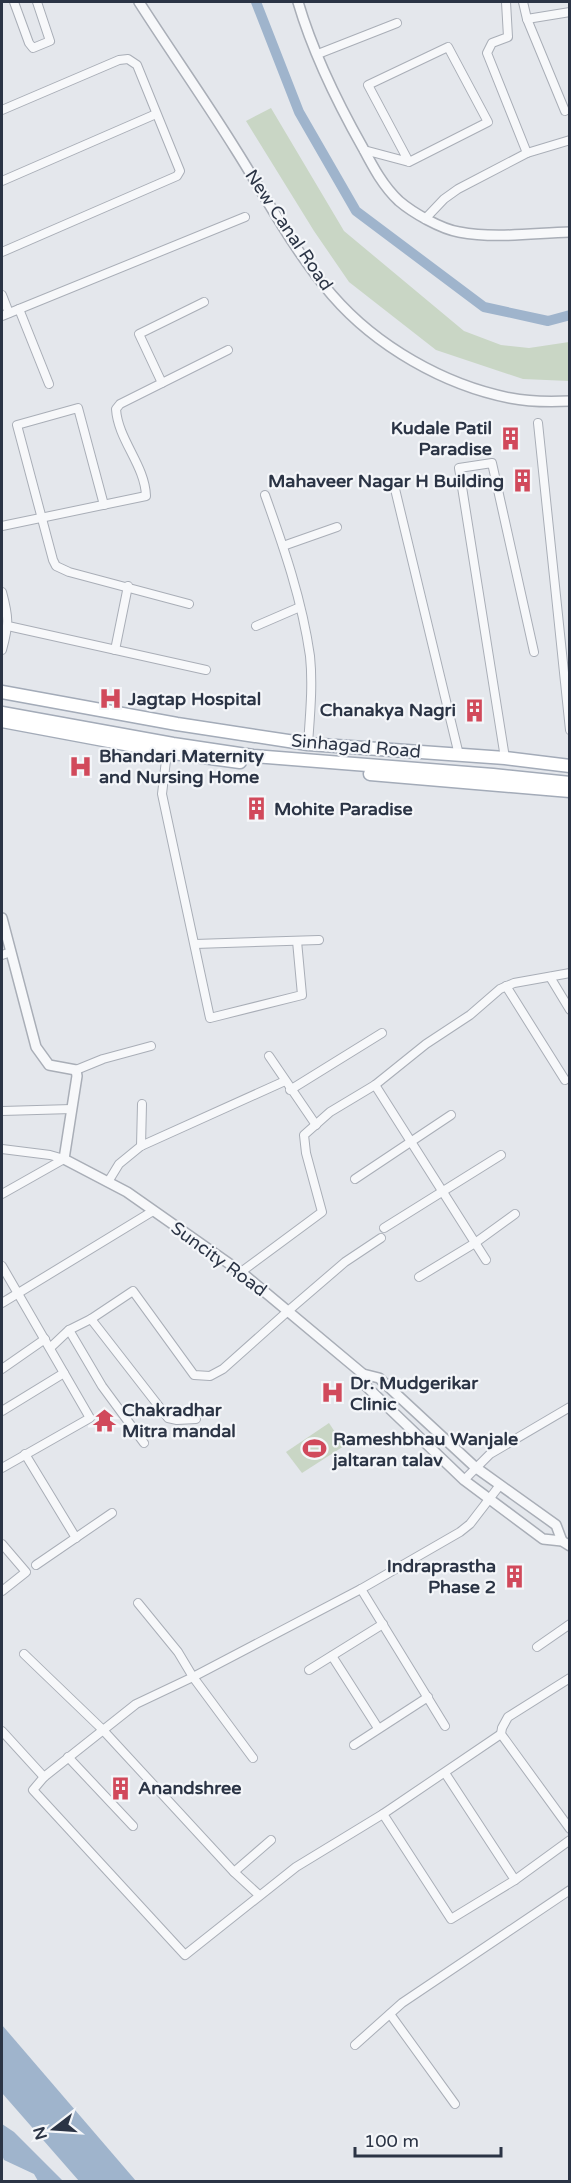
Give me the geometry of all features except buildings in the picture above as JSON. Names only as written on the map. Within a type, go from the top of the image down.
[{"type":"main road","name":"Sinhagad Road","points":[[2,692],[177,724],[308,744],[505,758],[570,766]]},
{"type":"main road","points":[[2,707],[174,738],[310,756],[459,765],[570,775]]},
{"type":"main road","points":[[2,713],[253,756],[570,783]]},
{"type":"main road","name":"Sinhagad Road","points":[[2,721],[167,752],[256,765],[570,791]]},
{"type":"street","points":[[15,2],[28,43],[33,48],[50,41],[37,2]]},
{"type":"street","name":"New Canal Road","points":[[140,2],[302,255],[332,295],[362,325],[393,349],[424,367],[471,386],[510,398],[546,402],[570,401]]},
{"type":"street","points":[[298,2],[342,111],[382,182],[400,201],[425,219],[458,232],[491,235],[570,232]]},
{"type":"street","points":[[506,2],[508,37],[492,43],[487,54],[527,153]]},
{"type":"street","points":[[523,2],[527,19],[565,111]]},
{"type":"street","points":[[527,19],[570,12]]},
{"type":"street","points":[[318,54],[397,23]]},
{"type":"street","points":[[364,150],[409,162],[488,122],[448,47],[368,86],[409,162]]},
{"type":"street","points":[[2,110],[119,60],[128,59],[136,66],[180,171],[177,176],[2,252]]},
{"type":"street","points":[[2,181],[156,114]]},
{"type":"street","points":[[425,219],[444,199],[458,189],[527,153],[570,140]]},
{"type":"street","points":[[2,295],[5,315],[245,217]]},
{"type":"street","points":[[162,383],[139,334],[204,302]]},
{"type":"street","points":[[19,309],[49,384]]},
{"type":"street","points":[[2,526],[146,496],[131,451],[117,419],[116,409],[120,404],[228,350]]},
{"type":"street","points":[[104,505],[78,408],[17,425],[56,566],[69,572],[189,604]]},
{"type":"street","points":[[538,423],[566,653],[570,730]]},
{"type":"street","points":[[505,758],[459,468],[492,463],[534,652]]},
{"type":"street","points":[[395,489],[459,755]]},
{"type":"street","points":[[265,495],[283,546],[300,607],[310,657],[308,744]]},
{"type":"street","points":[[283,546],[337,527]]},
{"type":"street","points":[[115,650],[128,586]]},
{"type":"street","points":[[2,592],[8,615],[8,626],[2,650]]},
{"type":"street","points":[[256,626],[300,607]]},
{"type":"street","points":[[8,626],[206,670]]},
{"type":"street","points":[[167,752],[162,794],[210,1018],[302,995],[297,941]]},
{"type":"street","points":[[2,918],[6,953],[36,1047],[45,1062],[52,1066],[76,1070],[104,1059],[151,1046]]},
{"type":"street","points":[[195,944],[319,940]]},
{"type":"street","points":[[241,1272],[322,1212],[306,1153],[304,1135],[330,1112],[375,1085],[426,1044],[470,1015],[500,989],[570,973]]},
{"type":"street","points":[[550,977],[570,1010]]},
{"type":"street","points":[[506,986],[565,1080]]},
{"type":"street","points":[[290,1089],[382,1033]]},
{"type":"street","points":[[269,1056],[316,1125]]},
{"type":"street","points":[[2,1194],[64,1159],[76,1070]]},
{"type":"street","points":[[108,1182],[119,1164],[141,1146],[285,1082]]},
{"type":"street","points":[[375,1085],[486,1260]]},
{"type":"street","points":[[141,1146],[142,1104]]},
{"type":"street","points":[[2,1111],[72,1109]]},
{"type":"street","points":[[355,1179],[451,1115]]},
{"type":"street","name":"Suncity Road","points":[[2,1149],[64,1159],[127,1192],[241,1272],[363,1374],[379,1378],[475,1467],[556,1525],[566,1544]]},
{"type":"street","points":[[384,1228],[501,1155]]},
{"type":"street","points":[[2,1303],[153,1211]]},
{"type":"street","points":[[419,1277],[476,1243],[515,1214]]},
{"type":"street","points":[[50,1348],[69,1330],[91,1319],[133,1291],[194,1375],[210,1376],[224,1369],[345,1262],[381,1238]]},
{"type":"street","points":[[2,1266],[90,1418],[2,1468]]},
{"type":"street","points":[[91,1319],[168,1418],[196,1419]]},
{"type":"street","points":[[69,1330],[102,1386],[144,1443]]},
{"type":"street","points":[[2,1369],[45,1339]]},
{"type":"street","points":[[2,1411],[64,1373]]},
{"type":"street","name":"Suncity Road","points":[[363,1374],[368,1387],[464,1480],[543,1539],[566,1544]]},
{"type":"street","points":[[464,1480],[490,1454],[570,1407]]},
{"type":"street","points":[[25,1454],[76,1538]]},
{"type":"street","points":[[500,1485],[470,1524],[460,1532],[361,1589],[193,1677],[136,1704],[44,1777],[33,1790],[185,1955],[296,1867],[445,1773],[501,1734],[504,1723],[512,1714],[570,1678]]},
{"type":"street","points":[[36,1565],[111,1514]]},
{"type":"street","points":[[2,1544],[26,1572],[2,1591]]},
{"type":"street","points":[[361,1589],[445,1726]]},
{"type":"street","points":[[138,1603],[178,1652],[193,1677],[254,1758]]},
{"type":"street","points":[[309,1670],[383,1624]]},
{"type":"street","points":[[537,1647],[570,1624]]},
{"type":"street","points":[[24,1654],[102,1729],[234,1872],[259,1895]]},
{"type":"street","points":[[332,1656],[378,1728]]},
{"type":"street","points":[[354,1745],[428,1697]]},
{"type":"street","points":[[2,1731],[44,1777]]},
{"type":"street","points":[[501,1734],[570,1829]]},
{"type":"street","points":[[68,1757],[133,1826]]},
{"type":"street","points":[[445,1773],[515,1880]]},
{"type":"street","points":[[383,1814],[451,1919],[515,1880],[570,1840]]},
{"type":"street","points":[[234,1872],[271,1840]]},
{"type":"street","points":[[355,2045],[402,2003],[570,1890]]},
{"type":"street","points":[[390,2014],[455,2104]]},
{"type":"green space","points":[[271,108],[344,231],[464,331],[501,345],[529,348],[569,342],[569,381],[523,379],[436,350],[349,282],[314,231],[246,121]]},
{"type":"green space","name":"Rameshbhau Wanjale jaltaran talav","points":[[329,1423],[344,1446],[302,1473],[286,1452]]},
{"type":"water","points":[[2,2025],[136,2181],[79,2181],[2,2093]]},
{"type":"water","points":[[2,2124],[14,2132],[63,2181],[38,2181],[34,2174],[4,2160]]},
{"type":"waterway","points":[[256,2],[299,112],[356,211],[484,307],[548,321],[570,315]]},
{"type":"place","name":"Kudale Patil Paradise","points":[[510,438]]},
{"type":"place","name":"Mahaveer Nagar H Building","points":[[522,481]]},
{"type":"place","name":"Jagtap Hospital","points":[[110,699]]},
{"type":"place","name":"Chanakya Nagri","points":[[474,710]]},
{"type":"place","name":"Bhandari Maternity and Nursing Home","points":[[81,766]]},
{"type":"place","name":"Mohite Paradise","points":[[256,809]]},
{"type":"place","name":"Dr. Mudgerikar Clinic","points":[[332,1393]]},
{"type":"place","name":"Chakradhar Mitra mandal","points":[[104,1420]]},
{"type":"place","name":"Rameshbhau Wanjale jaltaran talav","points":[[315,1449]]},
{"type":"place","name":"Indraprastha Phase 2","points":[[514,1576]]},
{"type":"place","name":"Anandshree","points":[[120,1788]]}]
